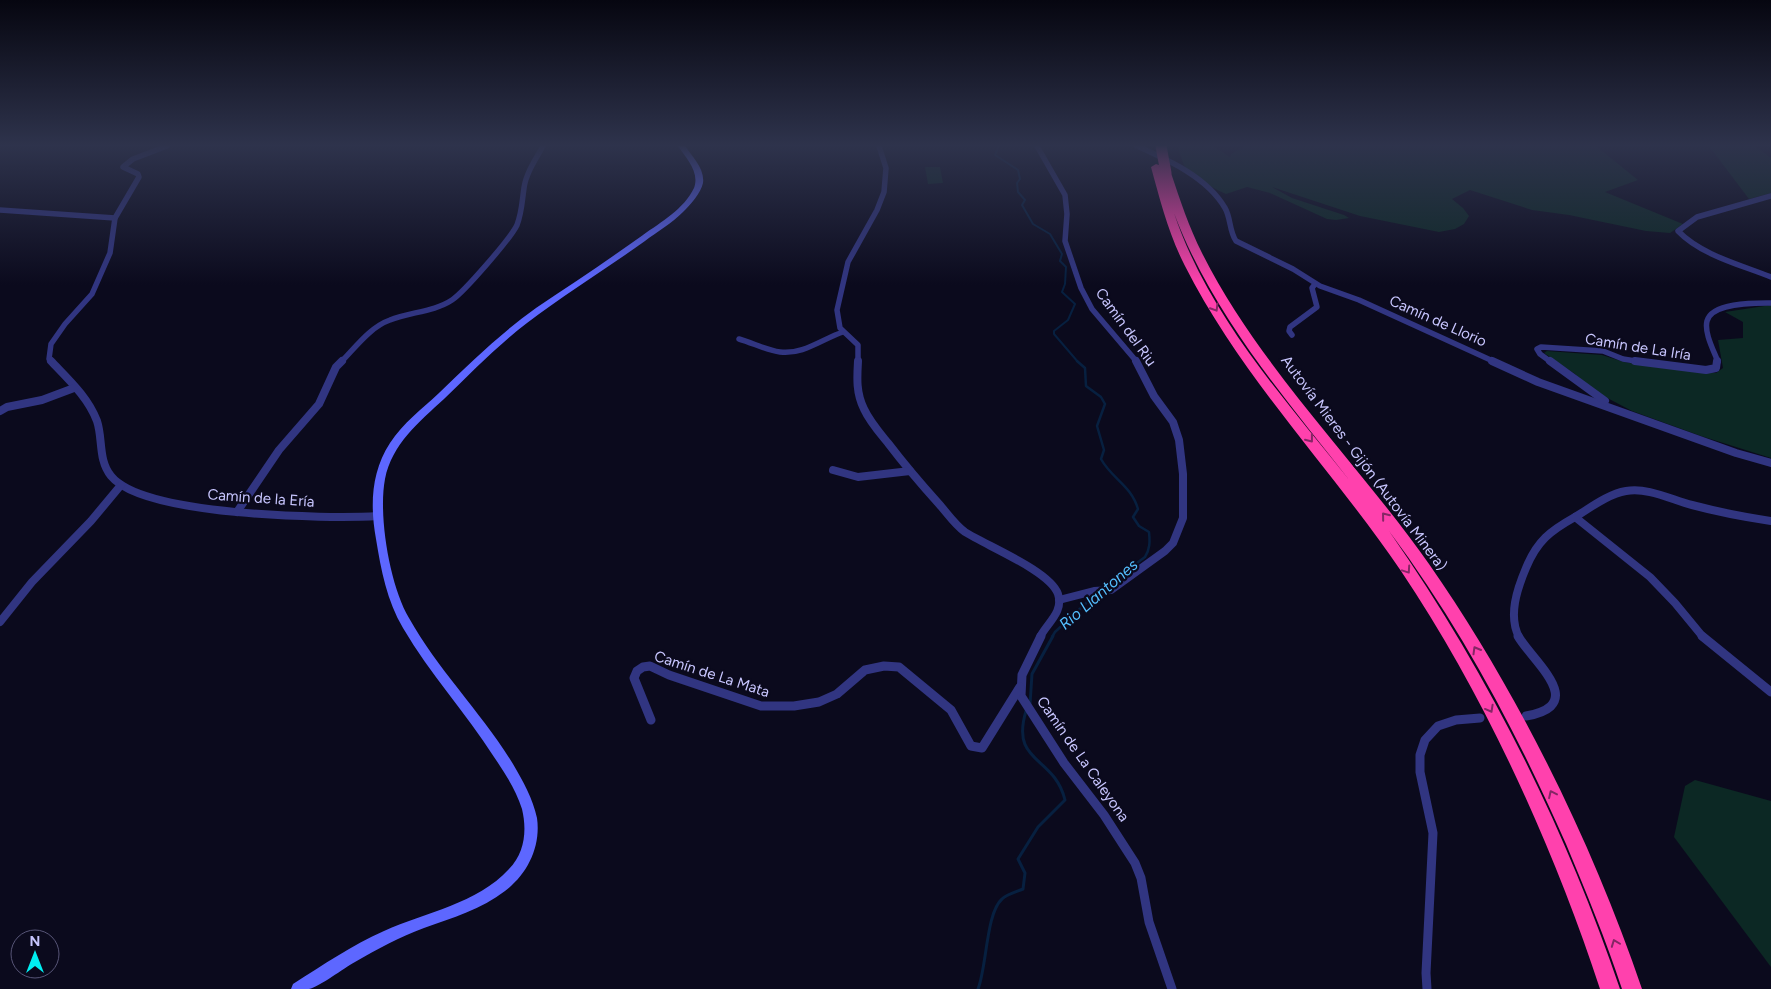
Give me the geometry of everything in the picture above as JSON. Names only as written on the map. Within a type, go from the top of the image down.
[{"type":"highway","name":"Autovía Mieres - Gijón (Autovía Minera)","points":[[1165,192],[1168,212],[1189,264],[1228,329],[1382,533],[1443,624],[1493,714],[1562,864],[1610,989]]},
{"type":"highway","name":"Autovía Mieres - Gijón (Autovía Minera)","points":[[1170,192],[1202,263],[1241,327],[1274,373],[1396,530],[1460,623],[1494,680],[1527,742],[1564,820],[1598,899],[1632,989]]},
{"type":"street","points":[[0,622],[29,584],[94,518],[112,493],[121,485],[111,476],[102,455],[97,420],[87,403],[49,359],[51,344],[65,324],[92,294],[110,253],[115,218],[130,192]]},
{"type":"street","points":[[237,512],[279,450],[319,404],[336,367],[366,336],[388,320],[439,306],[452,300],[489,262],[516,226],[522,210],[523,192]]},
{"type":"street","points":[[298,989],[342,961],[390,935],[479,900],[499,887],[516,872],[526,857],[531,840],[531,825],[526,802],[515,780],[485,730],[424,652],[404,620],[391,588],[383,554],[378,516],[378,488],[382,467],[393,445],[406,430],[485,353],[514,328],[653,231],[680,210],[695,192]]},
{"type":"street","points":[[884,192],[877,210],[848,262],[837,318],[838,324],[844,332],[858,345],[857,390],[862,408],[910,471],[962,530],[979,541],[1025,564],[1054,587],[1058,593],[1059,600]]},
{"type":"street","name":"Camín del Riu","points":[[1059,600],[1074,599],[1093,592],[1105,592],[1165,551],[1173,543],[1183,518],[1183,474],[1179,440],[1172,422],[1154,396],[1135,359],[1092,309],[1082,288],[1065,240],[1066,214],[1065,196],[1063,192]]},
{"type":"street","name":"Camín de Llorio","points":[[1211,192],[1226,212],[1232,236],[1236,241],[1293,269],[1315,284],[1359,300],[1538,382],[1736,453],[1771,463]]},
{"type":"street","points":[[1771,196],[1697,217],[1678,231],[1686,239],[1703,248],[1771,277]]},
{"type":"street","points":[[0,210],[115,218]]},
{"type":"street","points":[[1292,335],[1289,331],[1290,327],[1317,307],[1312,288],[1315,284]]},
{"type":"street","name":"Camín de La Iría","points":[[1617,409],[1590,392],[1540,354],[1537,349],[1541,347],[1603,351],[1623,359],[1706,370],[1716,368],[1718,362],[1707,322],[1710,314],[1736,305],[1771,303]]},
{"type":"street","points":[[739,339],[786,353],[812,346],[828,336],[844,332]]},
{"type":"street","points":[[0,411],[6,407],[42,400],[74,388]]},
{"type":"street","points":[[833,470],[858,477],[910,471]]},
{"type":"street","name":"Camín de la Ería","points":[[121,485],[152,497],[237,512],[378,516]]},
{"type":"street","points":[[1526,716],[1547,710],[1553,702],[1556,691],[1552,679],[1520,639],[1512,616],[1528,558],[1540,540],[1553,529],[1608,497],[1628,491],[1669,498],[1731,515],[1771,521]]},
{"type":"street","points":[[1575,517],[1650,577],[1675,603],[1703,638],[1771,692]]},
{"type":"street","name":"Camín de La Caleyona","points":[[1059,600],[1058,611],[1043,631],[1026,663],[1020,687],[1024,701],[1064,763],[1104,814],[1135,863],[1141,878],[1148,922],[1172,989]]},
{"type":"street","name":"Camín de La Mata","points":[[651,720],[634,678],[637,671],[643,667],[650,666],[668,675],[761,706],[774,708],[824,701],[847,686],[867,668],[876,665],[890,666],[899,667],[944,702],[971,746],[982,748],[1020,687]]},
{"type":"street","points":[[1427,989],[1426,973],[1433,833],[1420,772],[1420,755],[1425,740],[1438,726],[1456,720],[1480,718]]},
{"type":"green space","points":[[1267,192],[1281,192],[1292,198],[1349,218],[1327,219]]},
{"type":"green space","points":[[1288,192],[1466,192],[1452,199],[1469,216],[1464,224],[1455,229],[1439,232],[1360,216]]},
{"type":"green space","points":[[1477,192],[1605,192],[1683,224],[1670,233],[1646,231],[1569,215],[1532,210]]},
{"type":"green space","points":[[1744,192],[1771,192],[1771,193],[1749,199]]},
{"type":"green space","points":[[1771,305],[1771,458],[1701,436],[1632,411],[1594,391],[1575,374],[1544,353],[1547,351],[1602,355],[1624,362],[1662,368],[1716,373],[1723,368],[1718,340],[1743,338],[1743,322],[1725,312]]},
{"type":"green space","points":[[1695,780],[1771,801],[1771,967],[1674,837],[1685,786]]},
{"type":"waterway","name":"Rio Llantones","points":[[1018,192],[1025,200],[1022,205],[1033,224],[1050,234],[1062,254],[1060,261],[1066,267],[1065,284],[1062,292],[1075,304],[1068,320],[1054,331],[1054,334],[1078,362]]},
{"type":"waterway","name":"Rio Llantones","points":[[1078,362],[1085,368],[1086,386],[1101,397],[1105,404],[1097,426],[1104,450],[1101,459],[1110,472],[1131,494],[1138,509],[1133,517],[1139,526],[1149,532],[1149,545],[1145,557],[1102,589]]},
{"type":"waterway","name":"Rio Llantones","points":[[1052,637],[1096,594]]},
{"type":"waterway","name":"Rio Llantones","points":[[1030,704],[1032,674],[1053,636]]},
{"type":"waterway","name":"Rio Llantones","points":[[978,989],[990,928],[997,906],[1004,897],[1023,889],[1025,873],[1018,859],[1038,827],[1065,800],[1060,785],[1028,751],[1024,741],[1023,728],[1026,711]]}]
